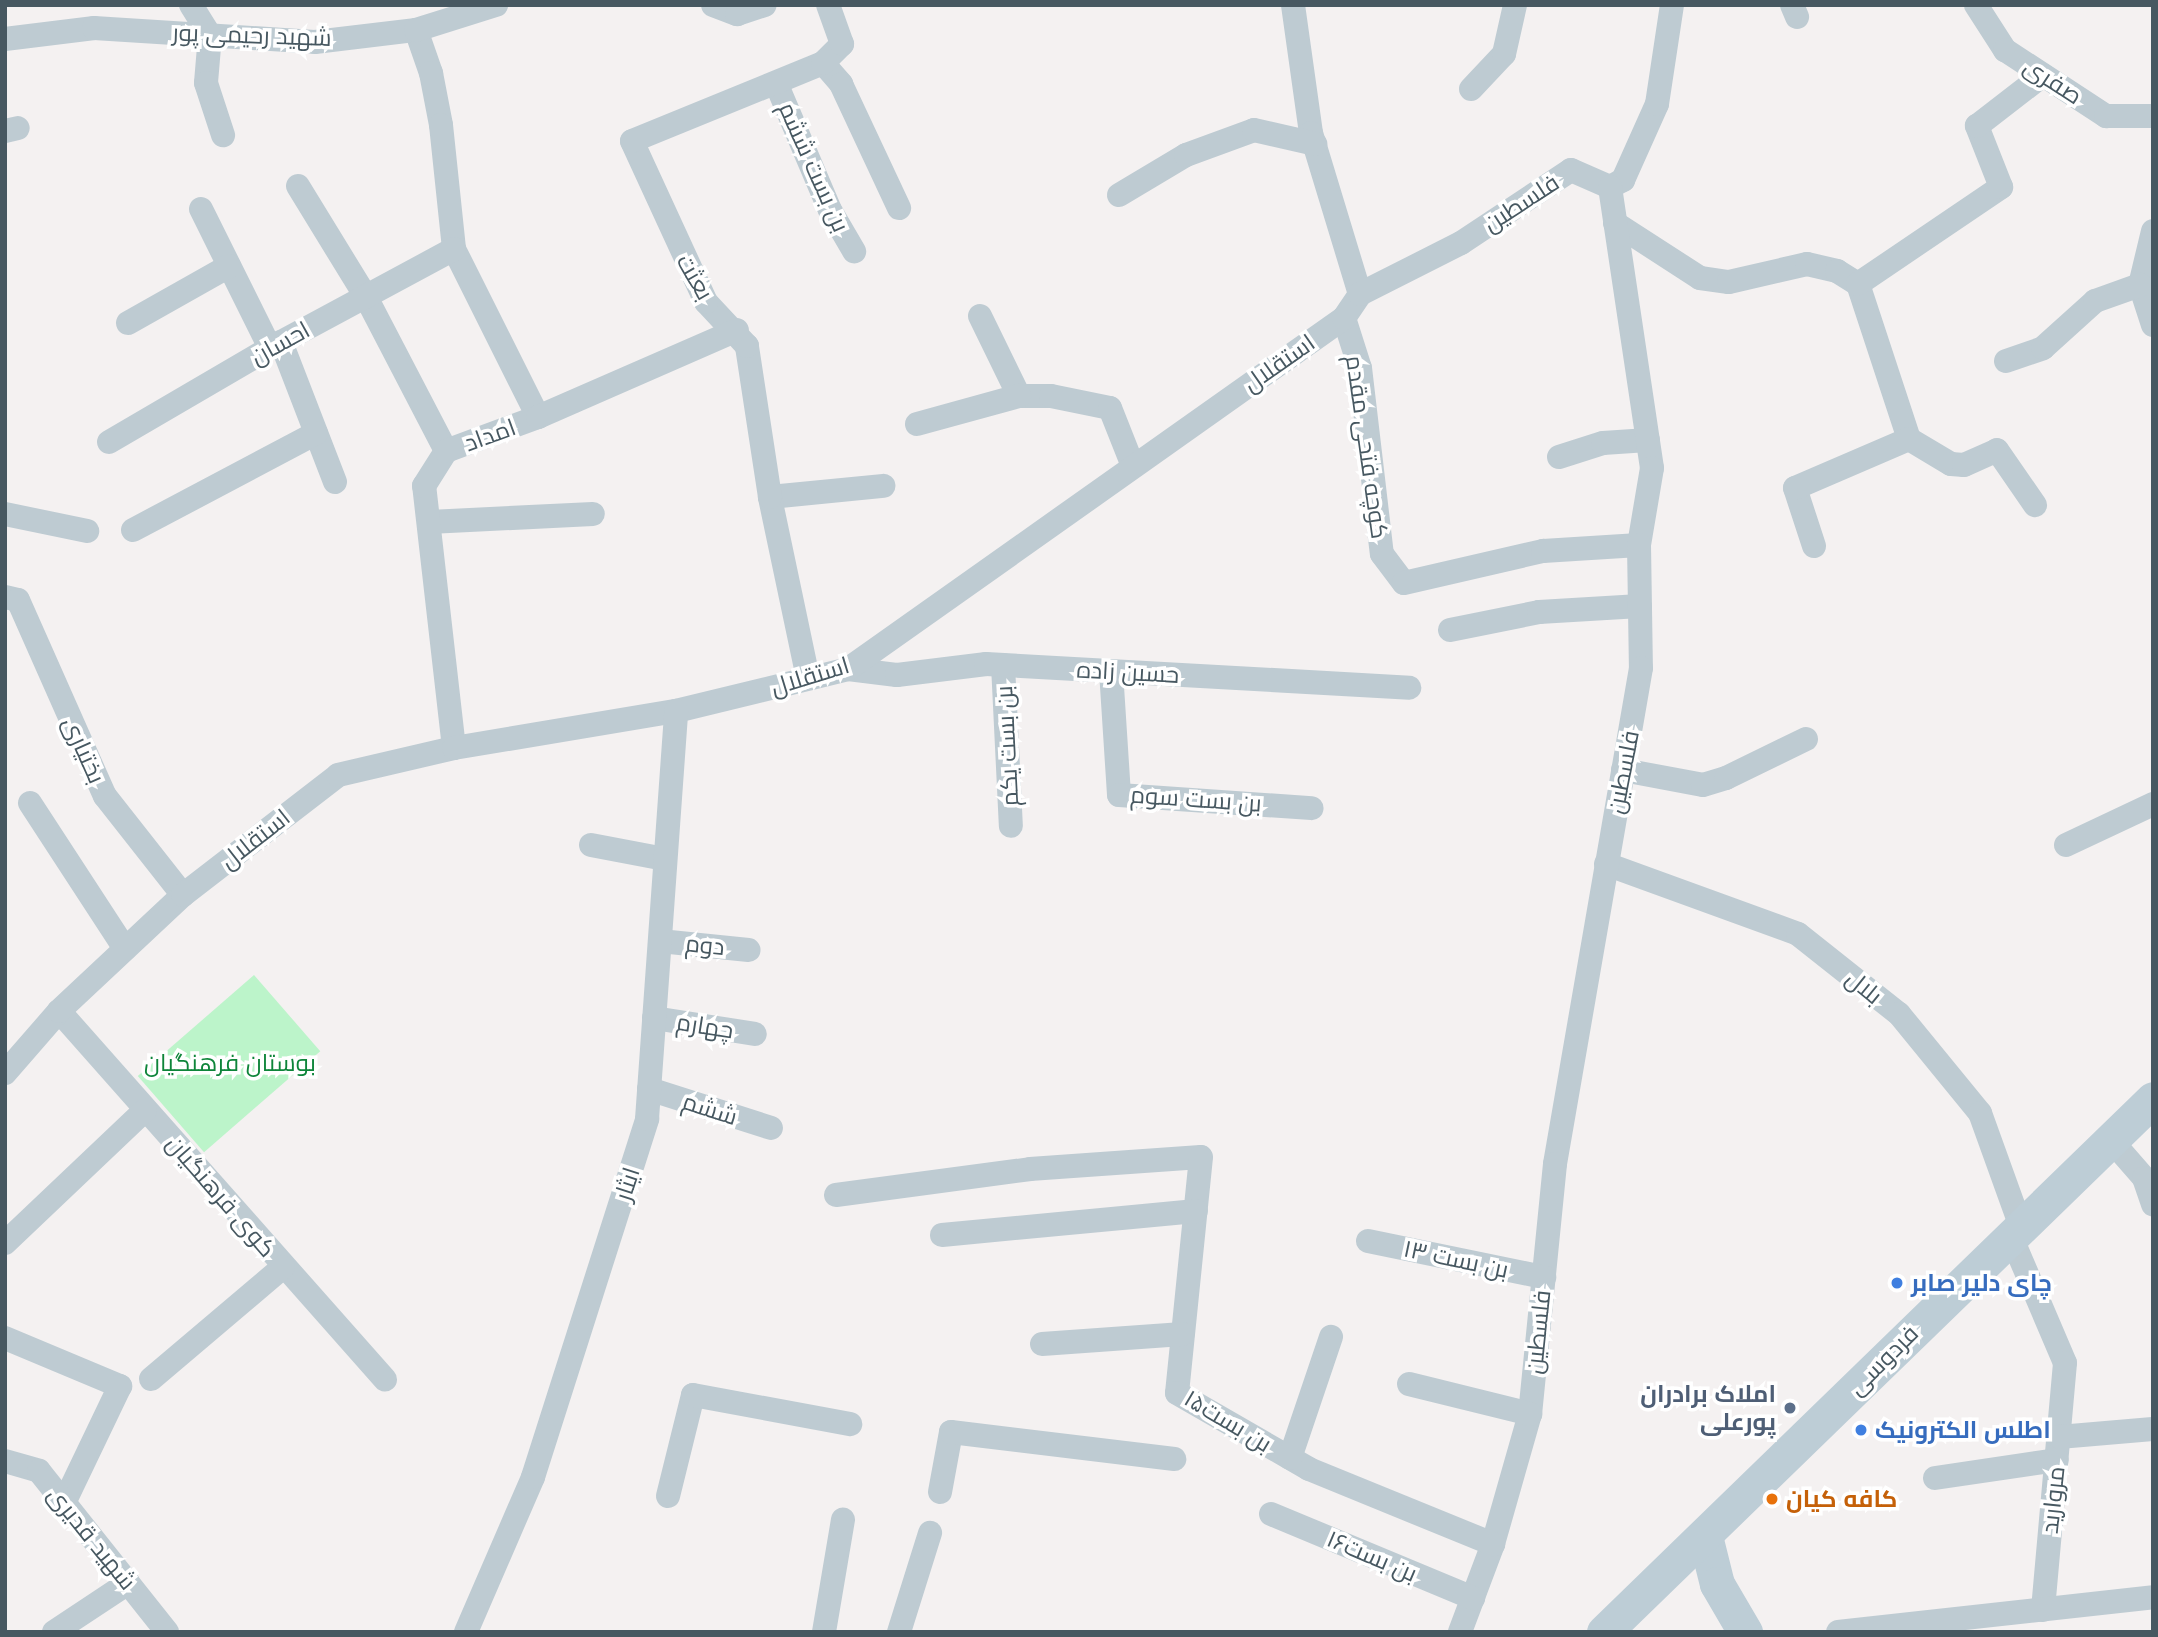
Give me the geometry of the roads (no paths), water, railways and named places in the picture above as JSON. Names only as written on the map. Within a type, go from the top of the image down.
[{"type":"main road","name":"فردوسی","points":[[1604,1632],[1705,1536],[2015,1229],[2153,1099]]},
{"type":"main road","points":[[1705,1536],[1717,1584],[1745,1632]]},
{"type":"street","points":[[191,5],[210,35],[206,82],[223,135]]},
{"type":"street","name":"شهید رحیمی پور","points":[[5,38],[94,27],[315,42],[416,30],[496,5]]},
{"type":"street","points":[[713,5],[737,14],[765,5]]},
{"type":"street","points":[[828,5],[842,44],[823,64],[841,84],[899,208]]},
{"type":"street","points":[[1293,5],[1315,144],[1360,294]]},
{"type":"street","points":[[1471,89],[1504,54],[1515,5]]},
{"type":"street","points":[[1610,187],[1623,180],[1657,104],[1672,5]]},
{"type":"street","name":"صفری","points":[[1976,5],[2005,51],[2106,116],[2153,116]]},
{"type":"street","points":[[416,30],[431,73],[441,125],[454,249],[538,417]]},
{"type":"street","name":"بعثت","points":[[808,678],[770,497],[747,346],[737,330],[706,302],[632,141],[823,64]]},
{"type":"street","points":[[1858,284],[2001,187],[1977,126],[2043,75]]},
{"type":"street","name":"بن بست ششم","points":[[776,83],[830,211],[853,251]]},
{"type":"street","points":[[1119,195],[1186,155],[1244,133],[1254,131],[1315,144]]},
{"type":"street","name":"فلسطین","points":[[1360,294],[1461,243],[1572,170],[1610,187],[1652,468],[1639,545],[1641,668],[1555,1164],[1530,1414],[1493,1544],[1460,1632]]},
{"type":"street","points":[[298,187],[366,297],[446,451]]},
{"type":"street","points":[[201,209],[229,266],[275,345],[316,433],[335,482]]},
{"type":"street","points":[[1615,223],[1700,278],[1729,282],[1807,264],[1837,271],[1858,284],[1909,439],[1951,464],[1964,465],[1997,450],[2035,505]]},
{"type":"street","points":[[2153,231],[2140,285],[2153,325]]},
{"type":"street","name":"احسان","points":[[109,442],[275,345],[454,249]]},
{"type":"street","points":[[128,323],[229,266]]},
{"type":"street","points":[[2006,361],[2043,348],[2095,301],[2140,285]]},
{"type":"street","name":"استقلال","points":[[5,1073],[59,1012],[183,895],[338,775],[454,748],[676,711],[848,669],[1344,318],[1360,294]]},
{"type":"street","points":[[980,316],[1019,396]]},
{"type":"street","name":"کوچه فتحی مقدم","points":[[1344,318],[1360,368],[1382,554],[1404,583],[1544,551],[1639,545]]},
{"type":"street","name":"امداد","points":[[454,748],[424,486],[446,451],[538,417],[737,330]]},
{"type":"street","points":[[917,424],[1019,396],[1051,396],[1110,408],[1133,466]]},
{"type":"street","points":[[133,530],[316,433]]},
{"type":"street","points":[[1814,546],[1796,488],[1909,439]]},
{"type":"street","points":[[1559,457],[1603,443],[1648,440]]},
{"type":"street","points":[[770,497],[883,486]]},
{"type":"street","points":[[5,514],[87,531]]},
{"type":"street","points":[[429,522],[593,514]]},
{"type":"street","name":"بختیاری","points":[[5,597],[18,600],[105,796],[183,895]]},
{"type":"street","points":[[1450,630],[1539,612],[1640,606]]},
{"type":"street","name":"حسین زاده","points":[[848,669],[897,675],[1003,665],[1409,688]]},
{"type":"street","name":"بن بست یکم","points":[[1003,665],[1011,826]]},
{"type":"street","name":"بن بست سوم","points":[[1111,671],[1119,795],[1312,808]]},
{"type":"street","name":"ایثار","points":[[466,1632],[533,1477],[647,1119],[676,711]]},
{"type":"street","points":[[1623,770],[1703,785],[1726,778],[1806,739]]},
{"type":"street","points":[[30,803],[125,949]]},
{"type":"street","points":[[2066,845],[2153,804]]},
{"type":"street","points":[[591,845],[665,859]]},
{"type":"street","name":"بلال","points":[[1606,864],[1798,934],[1899,1014],[1980,1113],[2015,1229]]},
{"type":"street","name":"دوم","points":[[660,941],[749,950]]},
{"type":"street","name":"کوی فرهنگیان","points":[[59,1012],[385,1379]]},
{"type":"street","name":"چهارم","points":[[654,1018],[755,1034]]},
{"type":"street","name":"ششم","points":[[649,1089],[771,1128]]},
{"type":"street","points":[[5,1243],[145,1110]]},
{"type":"street","points":[[2110,1139],[2144,1178],[2153,1204]]},
{"type":"street","name":"بن بست۱۵","points":[[836,1195],[1030,1169],[1201,1157],[1177,1393],[1290,1458],[1493,1544]]},
{"type":"street","points":[[942,1235],[1196,1211]]},
{"type":"street","name":"مروارید","points":[[2015,1229],[2065,1363],[2043,1609]]},
{"type":"street","name":"بن بست ۱۳","points":[[1368,1241],[1544,1277]]},
{"type":"street","points":[[151,1379],[283,1267]]},
{"type":"street","points":[[1042,1344],[1183,1334]]},
{"type":"street","points":[[1290,1458],[1331,1336]]},
{"type":"street","points":[[5,1338],[120,1386],[64,1503]]},
{"type":"street","points":[[1409,1384],[1530,1414]]},
{"type":"street","points":[[668,1496],[693,1395],[850,1424]]},
{"type":"street","points":[[1935,1478],[2058,1448],[2153,1429]]},
{"type":"street","points":[[940,1492],[951,1433],[1174,1459]]},
{"type":"street","name":"شهید قدیری","points":[[5,1461],[38,1471],[167,1632]]},
{"type":"street","name":"بن بست۱۶","points":[[1271,1514],[1473,1598]]},
{"type":"street","points":[[824,1632],[843,1520]]},
{"type":"street","points":[[899,1632],[930,1532]]},
{"type":"street","points":[[54,1632],[128,1583]]},
{"type":"street","points":[[1838,1632],[2153,1597]]},
{"type":"place","name":"چای دلیر صابر","points":[[1897,1283]]},
{"type":"place","name":"املاک برادران پورعلی","points":[[1790,1408]]},
{"type":"place","name":"اطلس الکترونیک","points":[[1861,1430]]},
{"type":"place","name":"کافه کیان","points":[[1772,1499]]},
{"type":"park label","name":"بوستان فرهنگیان","points":[[230,1063]]}]
